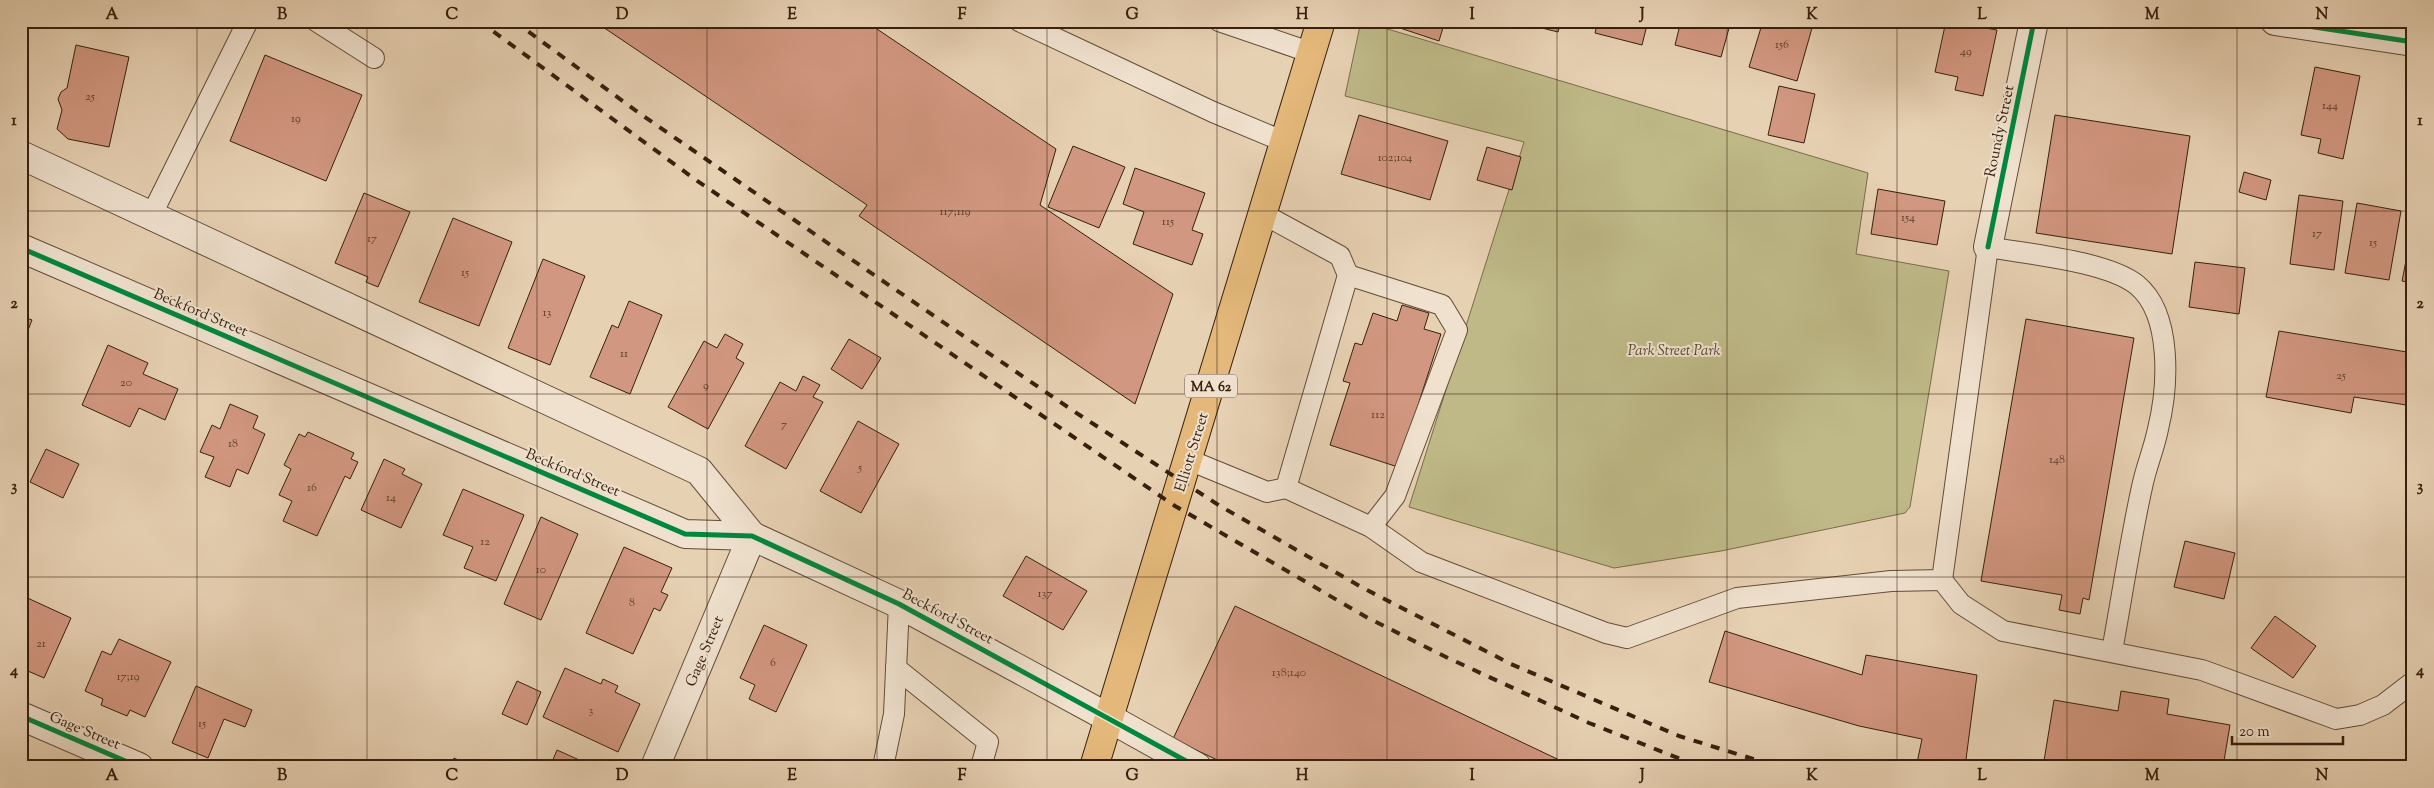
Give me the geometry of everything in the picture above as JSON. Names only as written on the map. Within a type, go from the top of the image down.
[{"type":"main road","name":"Elliott Street","points":[[1094,767],[1189,460],[1321,21]]},
{"type":"street","name":"Roundy Street","points":[[1988,247],[2034,21]]},
{"type":"street","points":[[2275,21],[2413,42]]},
{"type":"street","name":"Beckford Street","points":[[21,155],[699,471],[752,536]]},
{"type":"street","name":"Beckford Street","points":[[21,248],[685,534],[752,536],[900,604],[1197,767]]},
{"type":"street","name":"Gage Street","points":[[655,767],[752,536]]},
{"type":"street","name":"Gage Street","points":[[21,716],[139,767]]},
{"type":"lane","points":[[151,216],[248,21]]},
{"type":"lane","points":[[316,21],[374,58]]},
{"type":"lane","points":[[1019,21],[1213,112],[1285,142]]},
{"type":"lane","points":[[1219,21],[1312,53]]},
{"type":"lane","points":[[1263,214],[1340,256],[1348,275],[1286,488]]},
{"type":"lane","points":[[2112,651],[2142,486],[2159,428],[2165,385],[2164,342],[2154,306],[2137,285],[2098,266],[1988,247],[1942,580],[1961,604],[2003,631],[2202,670],[2336,719],[2360,714],[2383,705],[2413,682]]},
{"type":"lane","points":[[1348,275],[1442,305],[1458,330],[1395,496],[1371,527]]},
{"type":"lane","points":[[1189,460],[1268,492],[1286,488],[1371,527],[1421,562],[1606,634],[1626,638],[1737,598],[1891,581],[1942,580]]},
{"type":"lane","points":[[883,767],[894,714],[900,604]]},
{"type":"lane","points":[[896,668],[988,742],[980,767]]},
{"type":"green space","name":"Park Street Park","points":[[1361,21],[1868,173],[1856,254],[1949,271],[1910,507],[1905,513],[1721,551],[1614,568],[1409,507],[1524,142],[1345,96]]},
{"type":"building","points":[[594,21],[865,21],[1056,149],[1040,205],[1173,294],[1135,404],[859,216],[867,205]]},
{"type":"building","points":[[1392,21],[1445,21],[1439,41],[1391,25]]},
{"type":"building","points":[[1540,21],[1561,21],[1558,32],[1538,27]]},
{"type":"building","points":[[1598,21],[1648,21],[1642,45],[1595,33]]},
{"type":"building","points":[[1681,21],[1731,21],[1721,57],[1675,45]]},
{"type":"building","points":[[1763,21],[1814,21],[1797,81],[1749,67]]},
{"type":"building","points":[[1946,21],[1997,30],[1983,96],[1955,90],[1958,77],[1935,72]]},
{"type":"building","points":[[76,45],[129,57],[109,147],[68,139],[57,129],[62,110],[58,99],[61,92],[67,88]]},
{"type":"building","points":[[265,55],[362,95],[326,181],[230,141]]},
{"type":"building","points":[[2315,67],[2360,76],[2343,159],[2318,153],[2321,139],[2301,135]]},
{"type":"building","points":[[1779,86],[1815,94],[1804,143],[1768,135]]},
{"type":"building","points":[[1359,115],[1448,141],[1430,200],[1341,174]]},
{"type":"building","points":[[2055,115],[2190,136],[2172,254],[2036,233]]},
{"type":"building","points":[[1073,146],[1125,167],[1099,228],[1048,207]]},
{"type":"building","points":[[1487,147],[1521,157],[1512,190],[1477,180]]},
{"type":"building","points":[[1135,168],[1205,193],[1192,230],[1203,234],[1192,265],[1133,244],[1144,212],[1123,204]]},
{"type":"building","points":[[2244,172],[2271,180],[2266,200],[2239,192]]},
{"type":"building","points":[[1878,189],[1945,201],[1937,245],[1871,234]]},
{"type":"building","points":[[364,193],[410,212],[378,287],[366,282],[368,277],[335,263]]},
{"type":"building","points":[[2299,195],[2343,201],[2334,270],[2290,264]]},
{"type":"building","points":[[2357,203],[2401,211],[2389,280],[2345,273]]},
{"type":"building","points":[[453,218],[512,242],[479,326],[419,302]]},
{"type":"building","points":[[2413,225],[2413,283],[2402,281]]},
{"type":"building","points":[[543,259],[585,276],[550,365],[508,348]]},
{"type":"building","points":[[2195,262],[2245,268],[2239,314],[2189,307]]},
{"type":"building","points":[[629,301],[662,315],[630,394],[590,377],[612,325],[618,328]]},
{"type":"building","points":[[1402,305],[1429,313],[1424,329],[1441,334],[1398,467],[1330,445],[1350,383],[1343,381],[1355,343],[1362,345],[1373,313],[1397,321]]},
{"type":"building","points":[[21,316],[32,320],[21,348]]},
{"type":"building","points":[[2026,319],[2134,338],[2089,600],[2083,598],[2080,614],[2059,610],[2062,595],[1981,581]]},
{"type":"building","points":[[2279,331],[2413,353],[2413,406],[2354,397],[2351,413],[2266,397]]},
{"type":"building","points":[[725,334],[743,344],[736,358],[744,363],[708,429],[668,407],[704,341],[717,348]]},
{"type":"building","points":[[849,339],[881,358],[862,389],[831,369]]},
{"type":"building","points":[[108,345],[148,363],[143,374],[178,389],[165,420],[139,408],[130,427],[82,405]]},
{"type":"building","points":[[803,376],[820,385],[813,397],[823,402],[786,469],[745,446],[780,382],[796,391]]},
{"type":"building","points":[[230,404],[258,416],[253,428],[265,434],[248,474],[237,469],[230,487],[205,477],[214,457],[200,452],[212,425],[220,429]]},
{"type":"building","points":[[858,421],[899,444],[861,513],[820,491]]},
{"type":"building","points":[[308,432],[354,453],[351,459],[358,462],[350,479],[345,476],[317,536],[283,521],[292,501],[279,495],[291,469],[284,465],[299,434],[305,437]]},
{"type":"building","points":[[46,449],[79,464],[63,498],[30,482]]},
{"type":"building","points":[[384,459],[405,469],[402,474],[422,484],[401,528],[361,510]]},
{"type":"building","points":[[463,489],[524,515],[496,581],[464,568],[473,547],[443,535]]},
{"type":"building","points":[[541,517],[578,534],[541,620],[504,604]]},
{"type":"building","points":[[2185,541],[2235,553],[2224,599],[2174,587]]},
{"type":"building","points":[[624,547],[672,568],[661,592],[668,595],[660,611],[654,608],[633,654],[586,633]]},
{"type":"building","points":[[1026,556],[1087,591],[1063,630],[1003,596]]},
{"type":"building","points":[[21,595],[71,618],[44,678],[21,668]]},
{"type":"building","points":[[1235,606],[1574,767],[1232,767],[1173,739]]},
{"type":"building","points":[[2275,616],[2316,646],[2293,678],[2251,648]]},
{"type":"building","points":[[764,625],[807,645],[776,712],[749,699],[755,685],[740,678]]},
{"type":"building","points":[[1725,631],[1862,675],[1866,655],[1977,675],[1965,767],[1939,767],[1917,763],[1922,739],[1859,726],[1709,682]]},
{"type":"building","points":[[119,639],[171,662],[145,717],[130,710],[127,716],[101,705],[103,699],[85,691],[102,651],[111,655]]},
{"type":"building","points":[[565,668],[601,684],[603,679],[618,686],[615,692],[640,704],[618,752],[543,717]]},
{"type":"building","points":[[517,681],[541,692],[527,725],[502,714]]},
{"type":"building","points":[[196,686],[252,710],[245,727],[224,719],[208,758],[172,743]]},
{"type":"building","points":[[2121,691],[2169,699],[2167,714],[2230,725],[2223,767],[2043,767],[2054,700],[2118,711]]},
{"type":"building","points":[[557,750],[595,767],[550,767]]},
{"type":"building","points":[[454,758],[473,767],[450,767]]},
{"type":"railway","points":[[479,21],[696,180],[1175,506],[1368,618],[1448,658],[1589,723],[1701,767]]},
{"type":"railway","points":[[514,21],[639,113],[877,277],[1075,412],[1220,506],[1363,588],[1511,664],[1679,736],[1779,767]]},
{"type":"cycle path","points":[[1988,247],[2034,21]]},
{"type":"cycle path","points":[[2275,21],[2413,42]]},
{"type":"cycle path","points":[[21,248],[685,534],[752,536],[899,604],[1197,767]]},
{"type":"cycle path","points":[[21,716],[139,767]]}]
